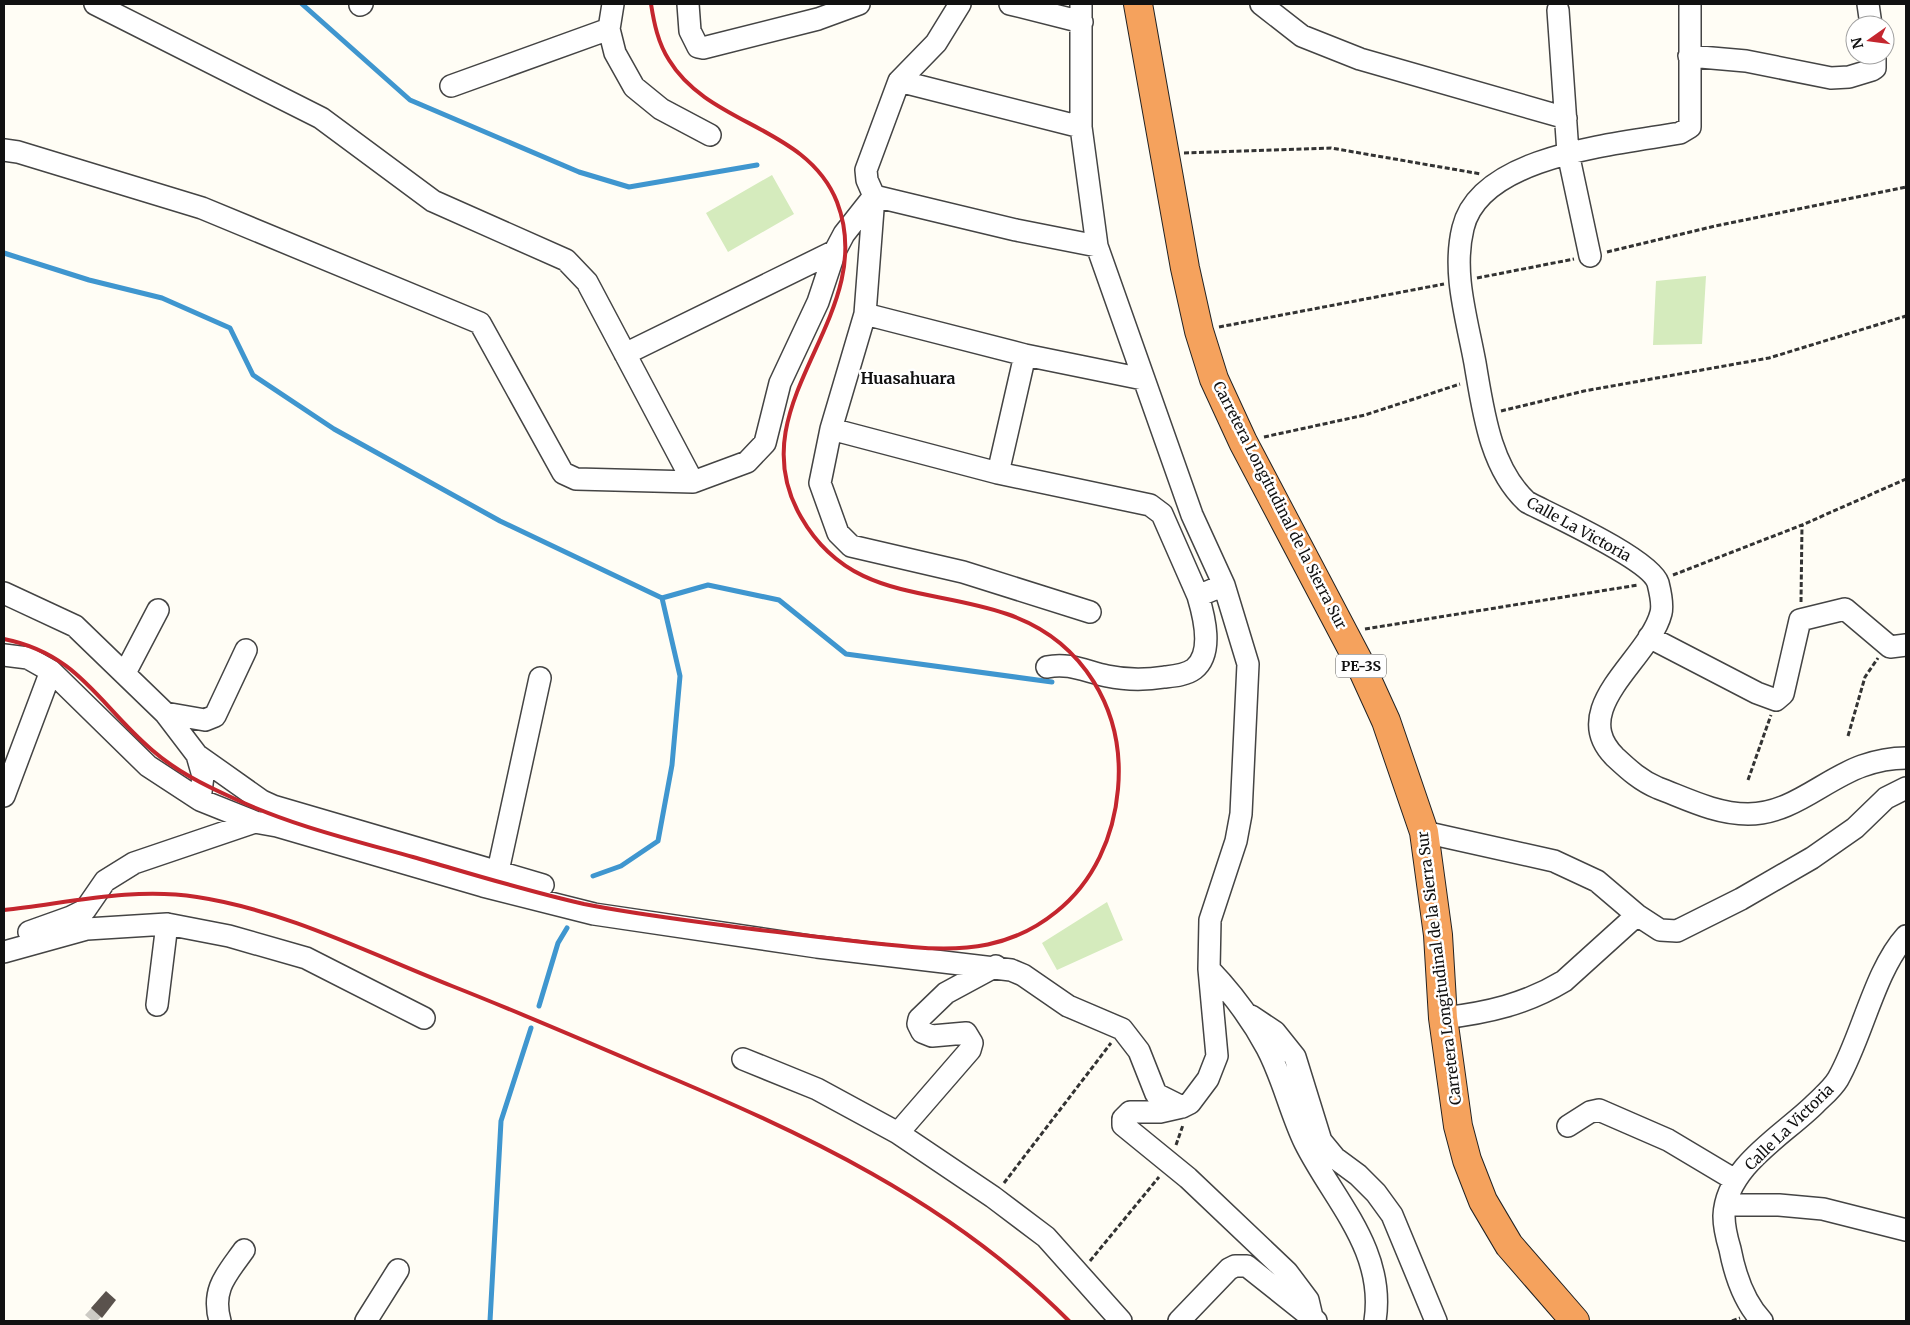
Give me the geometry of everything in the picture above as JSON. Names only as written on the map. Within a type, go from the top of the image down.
[{"type":"highway","name":"Carretera Longitudinal de la Sierra Sur","points":[[1138,4],[1164,154],[1199,331],[1214,379],[1243,442],[1360,664],[1386,720],[1424,832],[1438,935],[1444,1018],[1458,1126],[1475,1183],[1509,1245],[1575,1321]]},
{"type":"street","points":[[95,4],[321,118],[433,201],[566,260],[587,282],[693,482]]},
{"type":"street","points":[[613,4],[609,29],[615,53],[634,87],[661,108],[710,135]]},
{"type":"street","points":[[688,4],[690,31],[698,46],[703,48],[816,12],[859,4]]},
{"type":"street","points":[[960,4],[936,44],[899,81],[866,170],[867,180],[874,196],[865,314],[831,429],[820,483],[838,532],[851,546],[962,572],[1090,612]]},
{"type":"street","points":[[1010,4],[1082,13],[1081,127],[1097,246],[1192,514],[1224,585],[1248,664],[1241,814],[1236,841],[1210,920],[1209,969],[1217,1056],[1208,1079],[1186,1105],[1160,1112],[1130,1112],[1123,1119],[1125,1129],[1171,1162],[1287,1272],[1308,1300],[1314,1319]]},
{"type":"street","points":[[1261,4],[1302,36],[1360,59],[1566,118]]},
{"type":"street","name":"Calle La Victoria","points":[[1690,4],[1688,56],[1690,127],[1680,133],[1568,153],[1503,178],[1470,208],[1463,229],[1459,253],[1459,281],[1484,415],[1502,468],[1514,490],[1528,502],[1628,555],[1658,581],[1662,610],[1648,637],[1606,700],[1599,726],[1606,748],[1645,782],[1704,806],[1732,814],[1750,814],[1780,808],[1799,801],[1860,766],[1893,758],[1906,758]]},
{"type":"street","points":[[1558,10],[1568,153],[1590,256]]},
{"type":"street","points":[[451,86],[609,29]]},
{"type":"street","points":[[1688,56],[1746,61],[1839,78],[1872,70],[1875,65]]},
{"type":"street","points":[[899,81],[1081,127]]},
{"type":"street","points":[[4,150],[18,152],[202,208],[480,323],[563,473],[576,479],[693,482],[747,462],[765,443],[780,383],[818,302],[835,251],[844,234],[874,196]]},
{"type":"street","points":[[874,196],[1016,230],[1097,246]]},
{"type":"street","points":[[625,354],[835,251]]},
{"type":"street","points":[[865,314],[1025,355],[1143,379]]},
{"type":"street","points":[[998,473],[1025,355]]},
{"type":"street","points":[[831,429],[998,473],[1150,505],[1162,514],[1198,596],[1205,626],[1204,652],[1198,665],[1192,670],[1172,676],[1136,679],[1105,676],[1068,666],[1047,667]]},
{"type":"street","points":[[1198,596],[1224,585]]},
{"type":"street","points":[[4,593],[75,626],[165,713],[197,755],[262,801],[273,806],[507,880],[567,908],[633,920],[825,948],[996,966],[1023,975],[1068,1006],[1122,1029],[1139,1051],[1156,1094],[1186,1105]]},
{"type":"street","points":[[1648,637],[1757,693],[1776,700],[1783,694],[1800,620],[1844,609],[1898,646]]},
{"type":"street","points":[[125,673],[158,610]]},
{"type":"street","points":[[165,713],[206,720],[215,716],[246,650]]},
{"type":"street","points":[[4,655],[28,658],[51,672],[148,766],[200,800],[255,822],[507,880],[543,885]]},
{"type":"street","points":[[4,796],[51,672]]},
{"type":"street","points":[[507,880],[540,678]]},
{"type":"street","points":[[197,755],[203,776],[200,800]]},
{"type":"street","points":[[1424,832],[1554,861],[1598,881],[1637,915],[1660,930],[1677,931],[1686,928],[1812,858],[1855,828],[1886,798],[1906,788]]},
{"type":"street","points":[[4,943],[85,910],[105,881],[134,863],[255,822]]},
{"type":"street","points":[[1444,1018],[1496,1010],[1554,987],[1564,981],[1637,915]]},
{"type":"street","points":[[4,952],[87,929],[167,924],[229,936],[306,958],[424,1018]]},
{"type":"street","points":[[157,1005],[167,924]]},
{"type":"street","name":"Calle La Victoria","points":[[1762,1321],[1746,1298],[1731,1256],[1724,1216],[1735,1180],[1765,1146],[1798,1121],[1837,1080],[1853,1048],[1890,959],[1906,936]]},
{"type":"street","points":[[898,1132],[970,1050],[972,1043],[966,1033],[937,1036],[922,1032],[918,1024],[919,1019],[946,993],[996,966]]},
{"type":"street","points":[[1209,969],[1247,1013],[1268,1049],[1305,1144],[1355,1225],[1376,1281],[1378,1303],[1376,1321]]},
{"type":"street","points":[[1247,1013],[1275,1032],[1295,1057],[1321,1141],[1335,1158],[1358,1175],[1376,1193],[1392,1215],[1436,1321]]},
{"type":"street","points":[[744,1059],[818,1089],[898,1132],[993,1197],[1038,1229],[1121,1321]]},
{"type":"street","points":[[1568,1126],[1590,1112],[1599,1110],[1668,1140],[1735,1180]]},
{"type":"street","points":[[1726,1205],[1779,1205],[1824,1209],[1906,1230]]},
{"type":"street","points":[[220,1321],[217,1306],[218,1290],[244,1250]]},
{"type":"street","points":[[1179,1321],[1229,1269],[1241,1265],[1247,1266],[1314,1319]]},
{"type":"street","points":[[366,1321],[398,1270]]},
{"type":"path","points":[[1164,154],[1331,148],[1503,178]]},
{"type":"path","points":[[1199,331],[1590,256],[1715,226],[1906,187]]},
{"type":"path","points":[[1484,415],[1584,391],[1769,358],[1906,316]]},
{"type":"path","points":[[1243,442],[1364,415],[1477,378]]},
{"type":"path","points":[[1800,620],[1802,525]]},
{"type":"path","points":[[1848,736],[1865,677],[1874,662],[1898,646]]},
{"type":"path","points":[[1748,780],[1776,700]]},
{"type":"path","points":[[993,1197],[1122,1029]]},
{"type":"path","points":[[1080,1274],[1171,1162],[1186,1105]]},
{"type":"green space","points":[[772,175],[794,214],[728,252],[706,213]]},
{"type":"green space","points":[[1706,276],[1702,344],[1653,345],[1656,281]]},
{"type":"green space","points":[[1107,902],[1123,940],[1057,970],[1042,943]]},
{"type":"building","points":[[106,1291],[116,1300],[102,1318],[91,1308]]},
{"type":"waterway","points":[[302,4],[410,100],[579,172],[629,187],[757,165]]},
{"type":"waterway","points":[[4,253],[89,280],[162,298],[230,328],[253,375],[334,429],[500,521],[662,598],[708,585],[779,600],[846,654],[1052,682]]},
{"type":"waterway","points":[[593,876],[621,866],[658,841],[672,765],[680,676],[662,598]]},
{"type":"waterway","points":[[539,1006],[558,943],[567,928]]},
{"type":"waterway","points":[[490,1321],[501,1121],[531,1028]]},
{"type":"railway","points":[[4,639],[30,646],[51,656],[70,669],[86,683],[133,733],[161,758],[191,777],[222,793],[255,808],[322,831],[562,899],[622,911],[736,927],[890,945],[951,949],[988,945],[1023,933],[1040,924],[1069,900],[1081,887],[1100,857],[1107,841],[1116,807],[1118,760],[1114,732],[1106,706],[1094,682],[1077,660],[1057,641],[1034,626],[1007,614],[893,587],[867,577],[842,564],[820,544],[801,517],[785,475],[785,436],[795,398],[828,322],[841,284],[845,244],[837,202],[823,177],[804,157],[781,141],[708,99],[686,82],[669,60],[662,47],[655,26],[651,4]]},
{"type":"railway","points":[[4,910],[100,897],[173,894],[230,903],[295,922],[327,934],[706,1093],[818,1145],[924,1205],[974,1240],[1023,1278],[1069,1321]]},
{"type":"district","name":"Huasahuara","points":[[908,378]]}]
